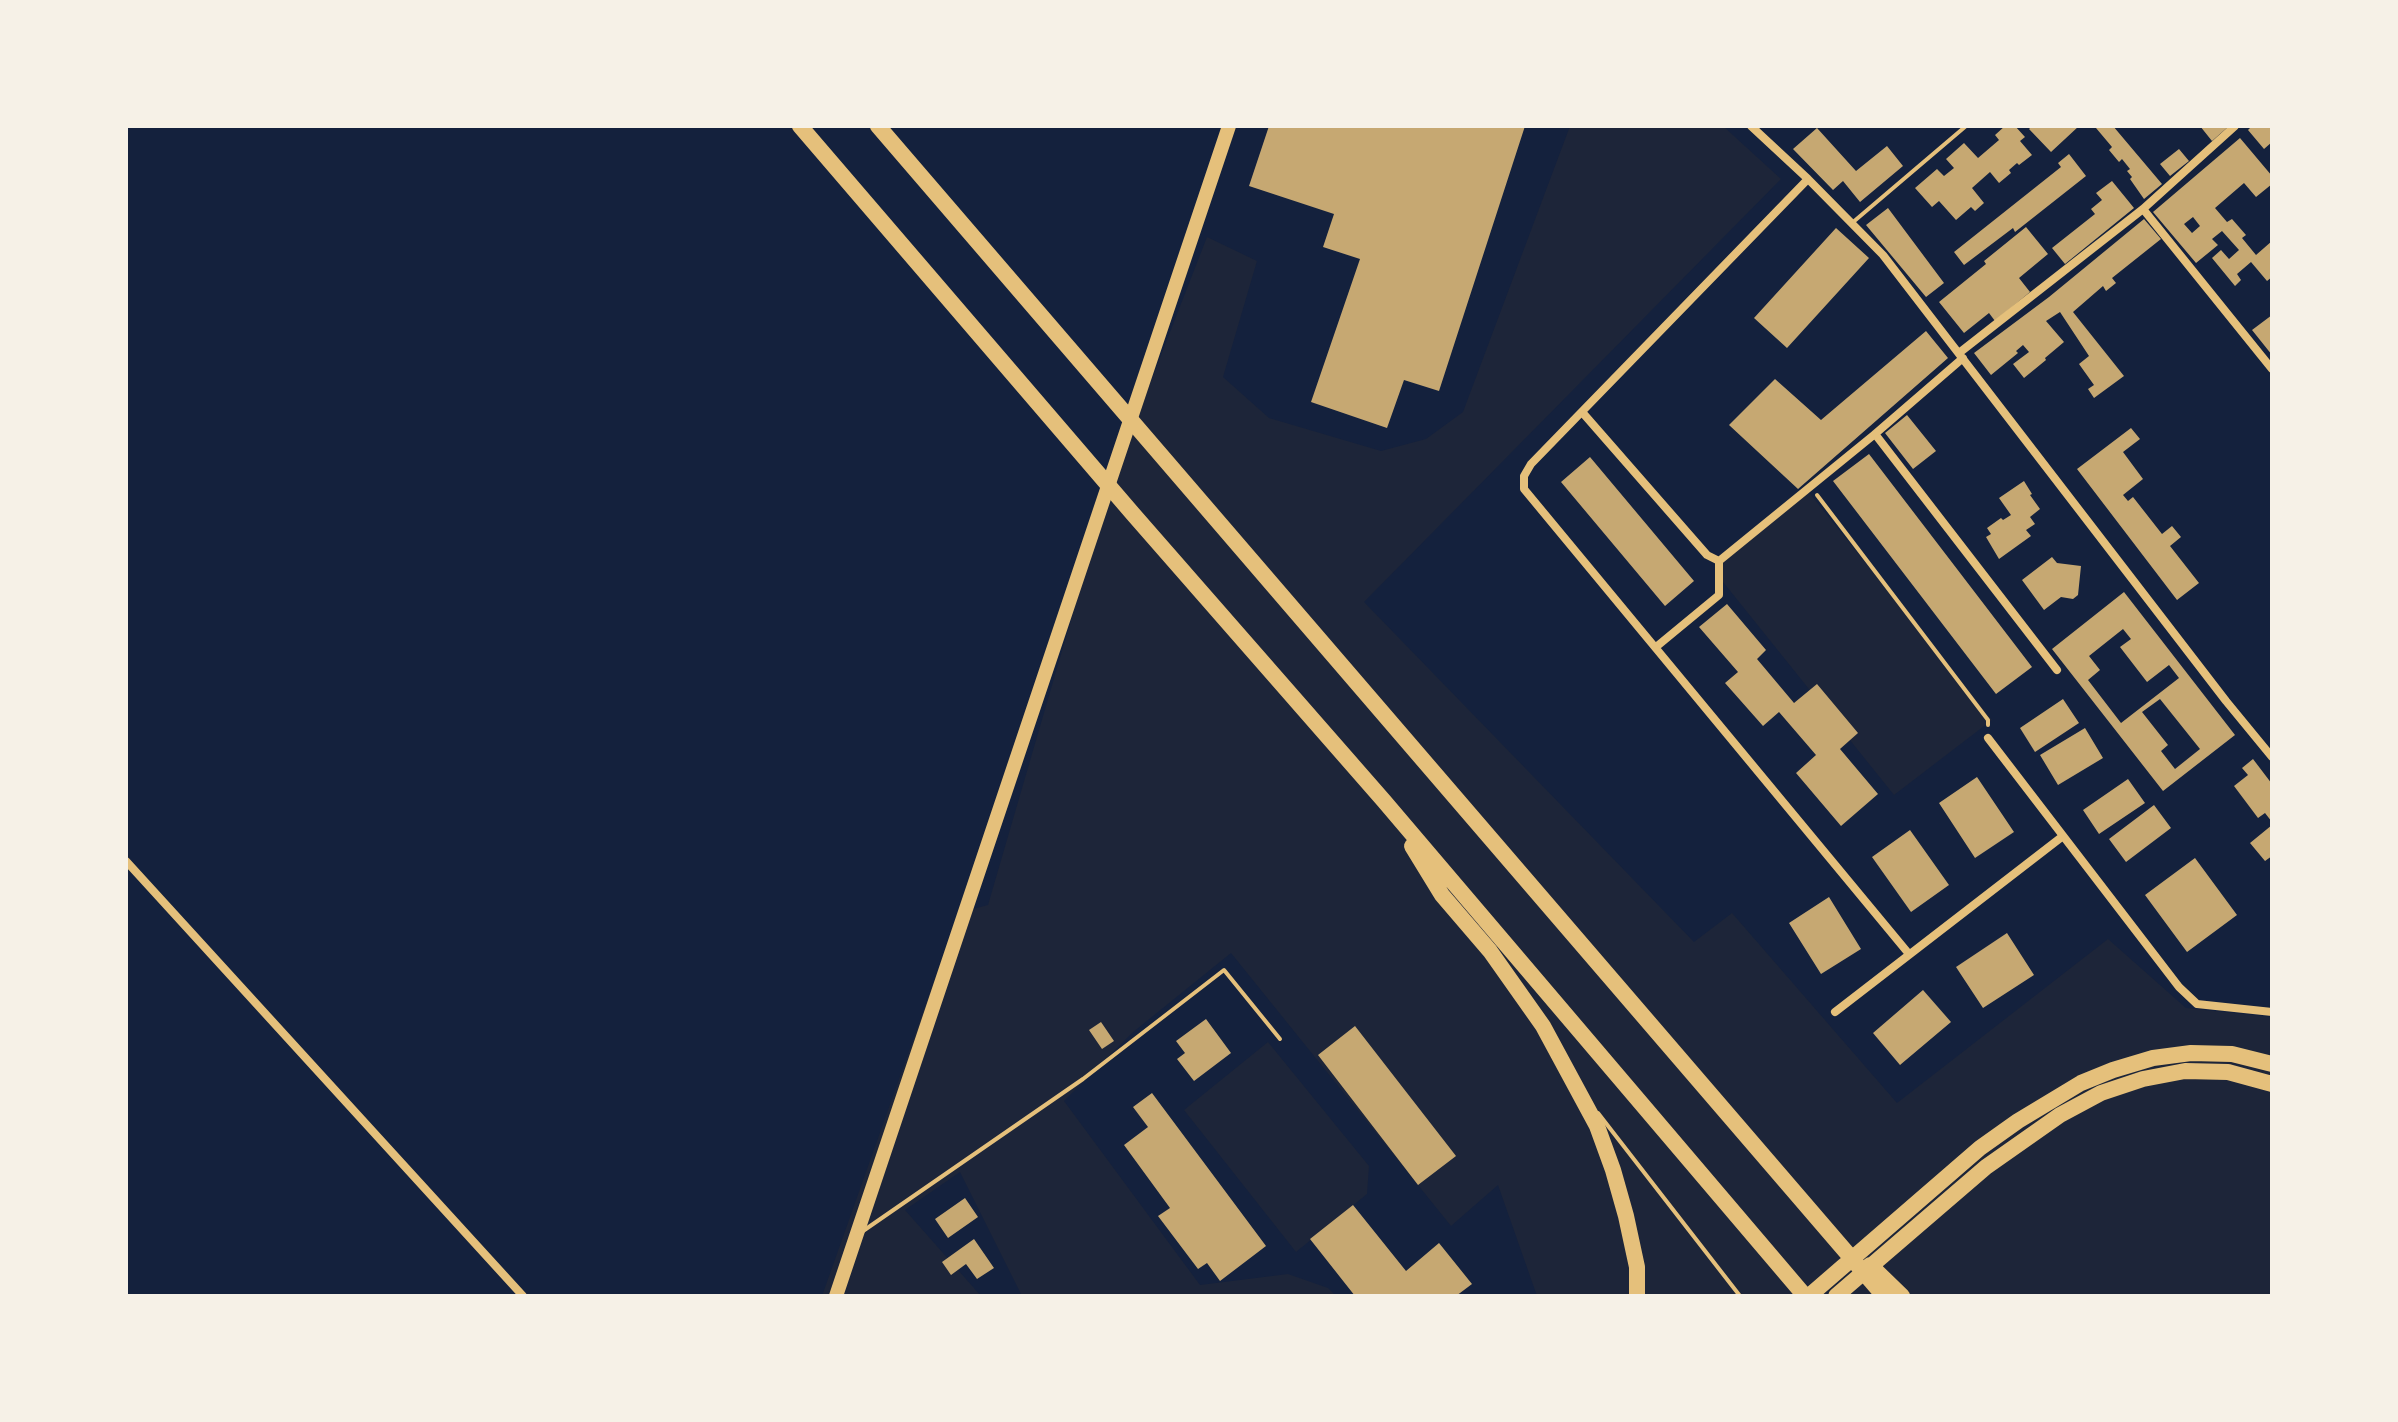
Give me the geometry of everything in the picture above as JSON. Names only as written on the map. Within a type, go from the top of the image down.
[{"type":"highway","points":[[800,126],[1384,801],[1804,1293],[1980,1148],[2081,1083],[2153,1058],[2191,1053],[2232,1054],[2272,1064]]},
{"type":"highway","points":[[878,126],[1884,1296]]},
{"type":"highway","points":[[1384,801],[1442,895],[1518,988],[1571,1075],[1597,1126],[1613,1170],[1637,1267],[1637,1296]]},
{"type":"highway","points":[[1836,1296],[1986,1167],[2060,1115],[2101,1093],[2143,1079],[2185,1071],[2228,1072],[2272,1084]]},
{"type":"highway","points":[[1811,1209],[1902,1296]]},
{"type":"main road","points":[[836,1296],[1229,126]]},
{"type":"street","points":[[1751,126],[1883,255],[2272,757]]},
{"type":"street","points":[[1719,561],[1875,434],[1961,356],[2143,209],[2235,126]]},
{"type":"street","points":[[1808,179],[1531,464],[1524,476],[1524,489],[1909,954]]},
{"type":"street","points":[[2143,209],[2272,369]]},
{"type":"street","points":[[1582,412],[1707,555],[1719,561]]},
{"type":"street","points":[[1875,434],[2057,670]]},
{"type":"street","points":[[1656,647],[1719,595],[1719,561]]},
{"type":"street","points":[[1988,738],[2179,987],[2197,1004],[2272,1012]]},
{"type":"street","points":[[1835,1012],[2063,836]]},
{"type":"street","points":[[126,861],[523,1296]]},
{"type":"lane","points":[[1852,223],[1966,126]]},
{"type":"lane","points":[[858,1235],[1083,1079],[1224,970],[1280,1039]]},
{"type":"lane","points":[[1571,1075],[1740,1296]]},
{"type":"path","points":[[1811,487],[1988,720],[1988,738]]},
{"type":"shaded area","points":[[1570,126],[1723,126],[1781,179],[1364,602],[1694,942],[1732,913],[1897,1103],[2108,939],[2186,1008],[2272,1017],[2272,1296],[1537,1296],[1498,1185],[1451,1226],[1231,953],[1132,1033],[1064,1101],[1200,1285],[1288,1274],[1328,1288],[1336,1296],[1022,1296],[960,1172],[905,1210],[981,1296],[822,1296],[958,913],[988,905],[1085,572],[1117,446],[1149,386],[1207,237],[1257,261],[1223,377],[1269,418],[1381,451],[1426,439],[1463,412]]},
{"type":"shaded area","points":[[1807,490],[1992,720],[1894,795],[1715,572],[1719,561]]},
{"type":"shaded area","points":[[1268,1042],[1369,1166],[1367,1194],[1296,1252],[1184,1110]]},
{"type":"building","points":[[1269,126],[1525,126],[1439,391],[1404,380],[1387,428],[1311,402],[1360,259],[1323,247],[1334,214],[1249,186]]},
{"type":"building","points":[[2005,126],[2015,126],[2025,137],[2020,141],[2032,155],[2019,165],[2017,163],[1999,183],[1990,172],[1972,188],[1984,203],[1975,211],[1971,207],[1956,220],[1939,201],[1932,207],[1915,188],[1937,169],[1944,176],[1954,168],[1946,159],[1964,143],[1978,158],[1999,140],[1995,135]]},
{"type":"building","points":[[2032,126],[2079,126],[2051,152],[2029,129]]},
{"type":"building","points":[[2113,126],[2162,184],[2144,199],[2130,179],[2132,177],[2127,171],[2130,169],[2109,150],[2112,147],[2096,128]]},
{"type":"building","points":[[2200,126],[2229,126],[2212,141]]},
{"type":"building","points":[[2252,126],[2272,126],[2272,142],[2264,149],[2248,130]]},
{"type":"building","points":[[1817,128],[1856,171],[1887,146],[1903,166],[1860,202],[1843,181],[1833,190],[1793,149]]},
{"type":"building","points":[[2240,138],[2272,176],[2272,184],[2256,197],[2244,183],[2215,208],[2227,222],[2232,219],[2246,235],[2242,238],[2256,255],[2272,241],[2272,277],[2267,281],[2251,262],[2237,274],[2241,280],[2235,286],[2212,258],[2221,250],[2229,259],[2239,250],[2222,231],[2212,239],[2218,245],[2196,263],[2153,212]],"holes":[[[2193,217],[2200,226],[2192,233],[2184,224]]]},
{"type":"building","points":[[2179,149],[2189,161],[2170,176],[2160,164]]},
{"type":"building","points":[[2069,154],[2086,176],[2015,232],[2013,228],[1964,265],[1954,252],[2061,167],[2058,163]]},
{"type":"building","points":[[2112,181],[2134,208],[2065,264],[2052,248],[2095,214],[2091,209],[2102,200],[2096,193]]},
{"type":"building","points":[[1888,208],[1944,283],[1926,297],[1866,225]]},
{"type":"building","points":[[2144,219],[2161,239],[2112,278],[2116,283],[2106,291],[2103,286],[2073,312],[2124,376],[2094,398],[2088,389],[2094,385],[2079,364],[2089,356],[2060,312],[2046,321],[2064,342],[2046,360],[2024,378],[2013,364],[2029,352],[2023,345],[2016,351],[2018,353],[1991,375],[1974,353],[2049,297]]},
{"type":"building","points":[[2026,227],[2048,254],[2019,278],[2030,292],[1995,321],[1989,313],[1964,333],[1939,302]]},
{"type":"building","points":[[1836,228],[1869,258],[1787,348],[1754,318]]},
{"type":"building","points":[[2272,315],[2272,355],[2252,330]]},
{"type":"building","points":[[1926,331],[1948,358],[1798,489],[1729,425],[1775,379],[1821,420]]},
{"type":"building","points":[[1907,415],[1936,451],[1913,469],[1885,433]]},
{"type":"building","points":[[2131,428],[2140,439],[2123,452],[2143,479],[2123,495],[2128,501],[2133,497],[2162,534],[2172,526],[2181,537],[2170,546],[2199,583],[2177,600],[2077,469]]},
{"type":"building","points":[[1869,454],[2032,667],[1996,694],[1833,481]]},
{"type":"building","points":[[1590,457],[1694,581],[1665,606],[1561,482]]},
{"type":"building","points":[[2024,481],[2040,509],[2030,517],[2035,524],[2026,530],[2031,536],[1999,559],[1986,537],[1991,534],[1987,528],[2011,515],[1999,498]]},
{"type":"building","points":[[2052,557],[2057,563],[2081,566],[2078,595],[2073,599],[2061,597],[2044,610],[2022,580]]},
{"type":"building","points":[[2124,592],[2235,735],[2163,791],[2052,649]],"holes":[[[2123,629],[2131,639],[2120,647],[2147,682],[2169,665],[2179,678],[2121,723],[2088,680],[2100,670],[2089,656]],[[2160,699],[2200,749],[2175,769],[2161,751],[2168,745],[2142,712]]]},
{"type":"building","points":[[1727,604],[1766,650],[1757,659],[1794,703],[1817,684],[1858,733],[1840,749],[1878,794],[1841,826],[1796,773],[1816,755],[1779,712],[1763,726],[1725,683],[1738,672],[1699,627]]},
{"type":"building","points":[[2063,699],[2079,723],[2035,752],[2020,728]]},
{"type":"building","points":[[2085,728],[2103,758],[2058,785],[2040,755]]},
{"type":"building","points":[[2253,759],[2272,784],[2272,822],[2265,813],[2258,818],[2234,786],[2248,775],[2242,768]]},
{"type":"building","points":[[1977,777],[2014,832],[1975,858],[1939,803]]},
{"type":"building","points":[[2128,779],[2145,803],[2099,834],[2083,810]]},
{"type":"building","points":[[2154,805],[2171,828],[2126,862],[2109,839]]},
{"type":"building","points":[[2272,825],[2272,856],[2265,861],[2250,843]]},
{"type":"building","points":[[1910,830],[1949,885],[1911,912],[1872,857]]},
{"type":"building","points":[[2195,858],[2237,915],[2187,952],[2145,895]]},
{"type":"building","points":[[1829,897],[1861,949],[1821,974],[1789,923]]},
{"type":"building","points":[[2007,933],[2034,975],[1983,1008],[1956,967]]},
{"type":"building","points":[[1923,990],[1951,1022],[1900,1065],[1873,1033]]},
{"type":"building","points":[[1206,1019],[1231,1053],[1194,1081],[1177,1059],[1185,1053],[1176,1041]]},
{"type":"building","points":[[1101,1022],[1114,1041],[1102,1049],[1089,1030]]},
{"type":"building","points":[[1355,1026],[1456,1156],[1418,1185],[1318,1055]]},
{"type":"building","points":[[1152,1093],[1266,1246],[1220,1281],[1207,1263],[1198,1269],[1158,1216],[1170,1208],[1124,1145],[1148,1127],[1133,1107]]},
{"type":"building","points":[[965,1198],[978,1217],[948,1238],[935,1219]]},
{"type":"building","points":[[1353,1205],[1406,1271],[1439,1243],[1472,1284],[1456,1296],[1355,1296],[1310,1239]]},
{"type":"building","points":[[974,1239],[994,1268],[977,1279],[966,1264],[951,1275],[942,1262]]}]
